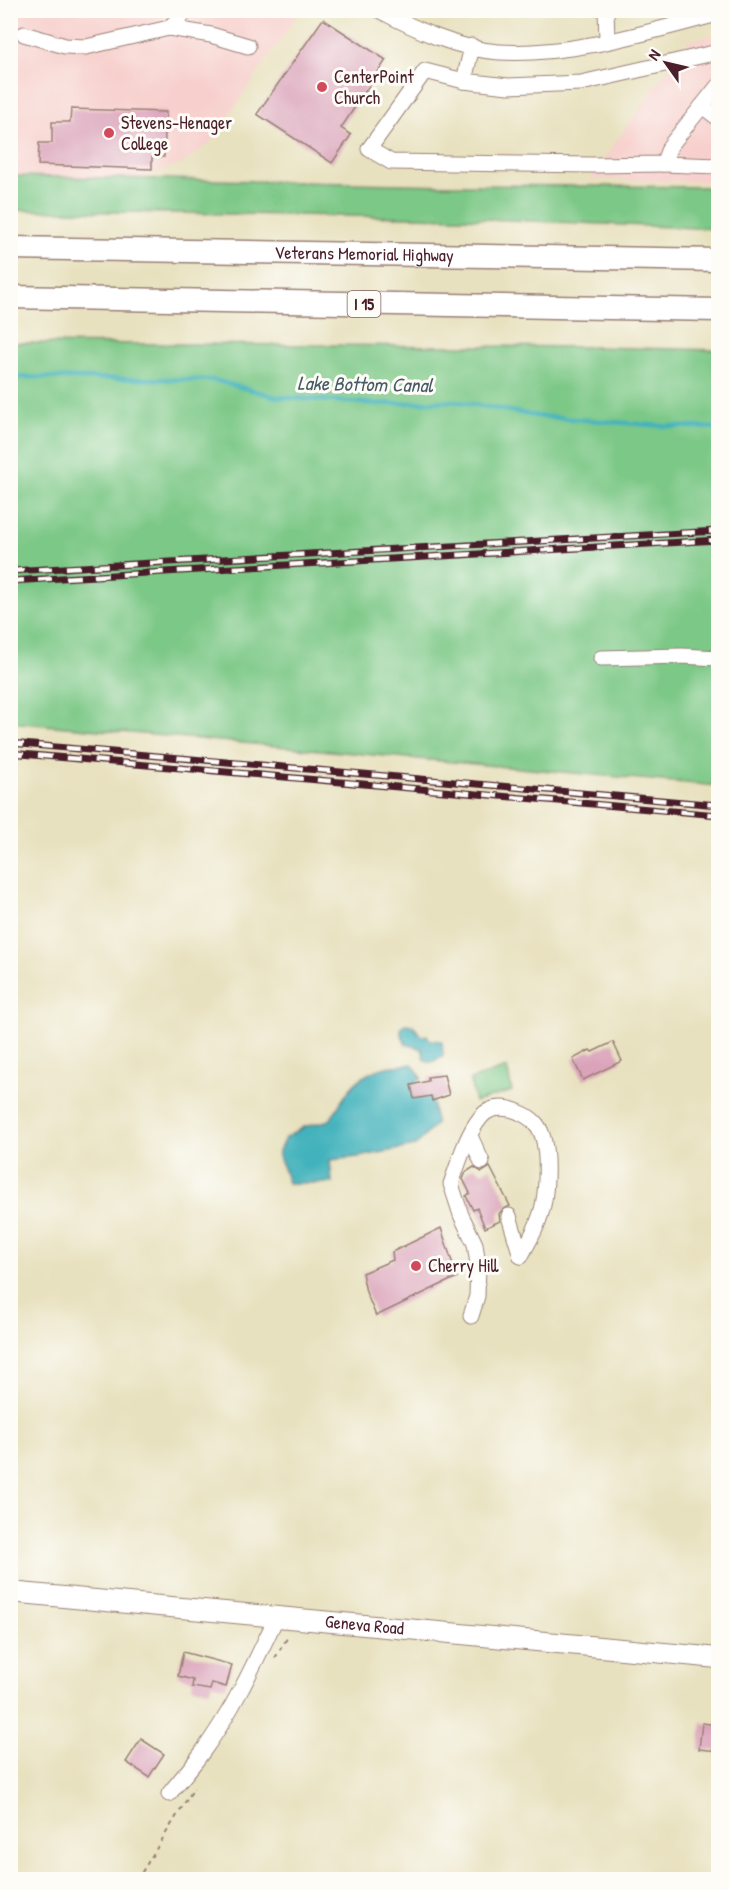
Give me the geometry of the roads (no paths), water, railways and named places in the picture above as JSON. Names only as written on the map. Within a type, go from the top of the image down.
[{"type":"highway","name":"Veterans Memorial Highway","points":[[10,248],[718,260]]},
{"type":"highway","name":"I 15","points":[[10,297],[718,310]]},
{"type":"main road","name":"Geneva Road","points":[[10,1592],[718,1658]]},
{"type":"street","points":[[169,10],[169,28]]},
{"type":"street","points":[[169,28],[187,10]]},
{"type":"street","points":[[379,10],[403,16],[420,32],[497,52],[557,50],[718,14]]},
{"type":"street","points":[[606,10],[607,40]]},
{"type":"street","points":[[24,34],[65,46],[86,47],[169,28],[211,35],[248,46]]},
{"type":"street","points":[[464,81],[472,46]]},
{"type":"street","points":[[718,52],[581,83],[508,86],[464,81],[425,71],[369,149],[391,162],[718,166]]},
{"type":"street","points":[[663,164],[670,146],[718,86]]},
{"type":"street","points":[[702,106],[718,118]]},
{"type":"street","points":[[601,658],[682,656],[718,658]]},
{"type":"street","points":[[471,1316],[477,1296],[478,1265],[475,1244],[461,1215],[451,1184],[470,1136],[482,1115],[496,1108],[512,1109],[525,1115],[538,1126],[545,1150],[547,1183],[539,1219],[520,1256],[509,1216]]},
{"type":"street","points":[[470,1136],[482,1162]]},
{"type":"street","points":[[169,1794],[201,1754],[228,1713],[251,1672],[276,1618]]},
{"type":"water","points":[[405,1024],[412,1025],[422,1036],[427,1035],[430,1040],[442,1041],[443,1056],[432,1062],[425,1060],[422,1049],[406,1044],[401,1031]]},
{"type":"water","points":[[412,1064],[422,1078],[411,1085],[415,1099],[431,1096],[436,1124],[415,1146],[330,1160],[332,1183],[288,1183],[278,1153],[285,1138],[304,1127],[330,1120],[351,1088],[364,1076],[386,1067]]},
{"type":"waterway","name":"Lake Bottom Canal","points":[[10,377],[214,380],[277,397],[379,404],[455,401],[537,416],[718,428]]},
{"type":"railway","points":[[10,571],[718,531]]},
{"type":"railway","points":[[10,581],[718,540]]},
{"type":"railway","points":[[10,743],[718,805]]},
{"type":"railway","points":[[10,753],[718,815]]},
{"type":"place","name":"CenterPoint Church","points":[[322,87]]},
{"type":"place","name":"Stevens-Henager College","points":[[109,133]]},
{"type":"place","name":"Cherry Hill","points":[[416,1266]]}]
